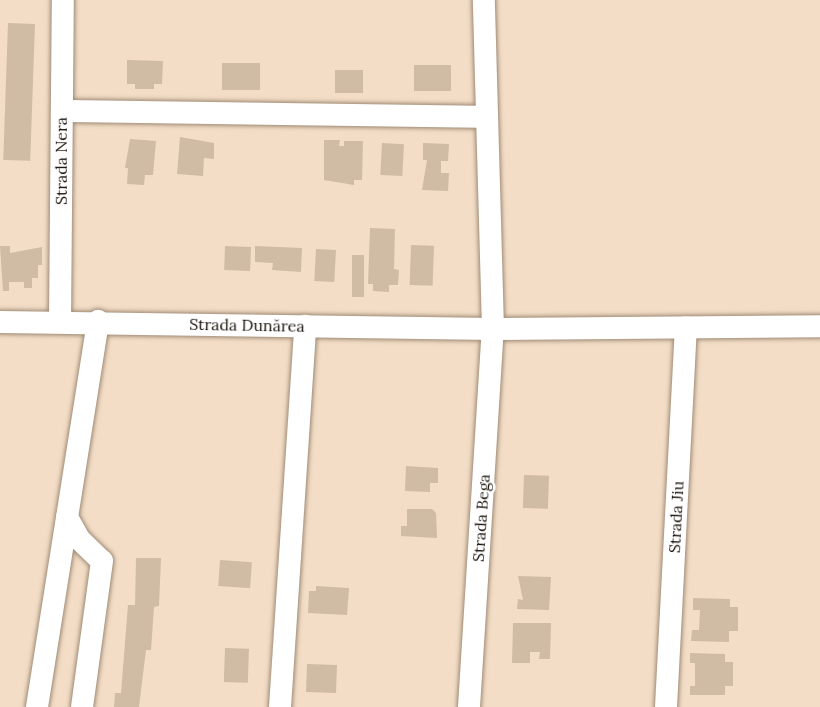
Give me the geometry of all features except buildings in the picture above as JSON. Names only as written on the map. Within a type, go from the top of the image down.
[{"type":"street","name":"Strada Nera","points":[[60,322],[63,0]]},
{"type":"street","name":"Strada Bega","points":[[469,707],[493,330],[485,117],[484,0]]},
{"type":"street","points":[[62,111],[485,117]]},
{"type":"street","points":[[37,707],[98,321]]},
{"type":"street","name":"Strada Dunărea","points":[[0,322],[98,321],[493,330],[820,326]]},
{"type":"street","points":[[280,707],[305,326]]},
{"type":"street","name":"Strada Jiu","points":[[666,707],[686,328]]},
{"type":"street","points":[[67,517],[80,540],[102,561],[82,707]]}]
